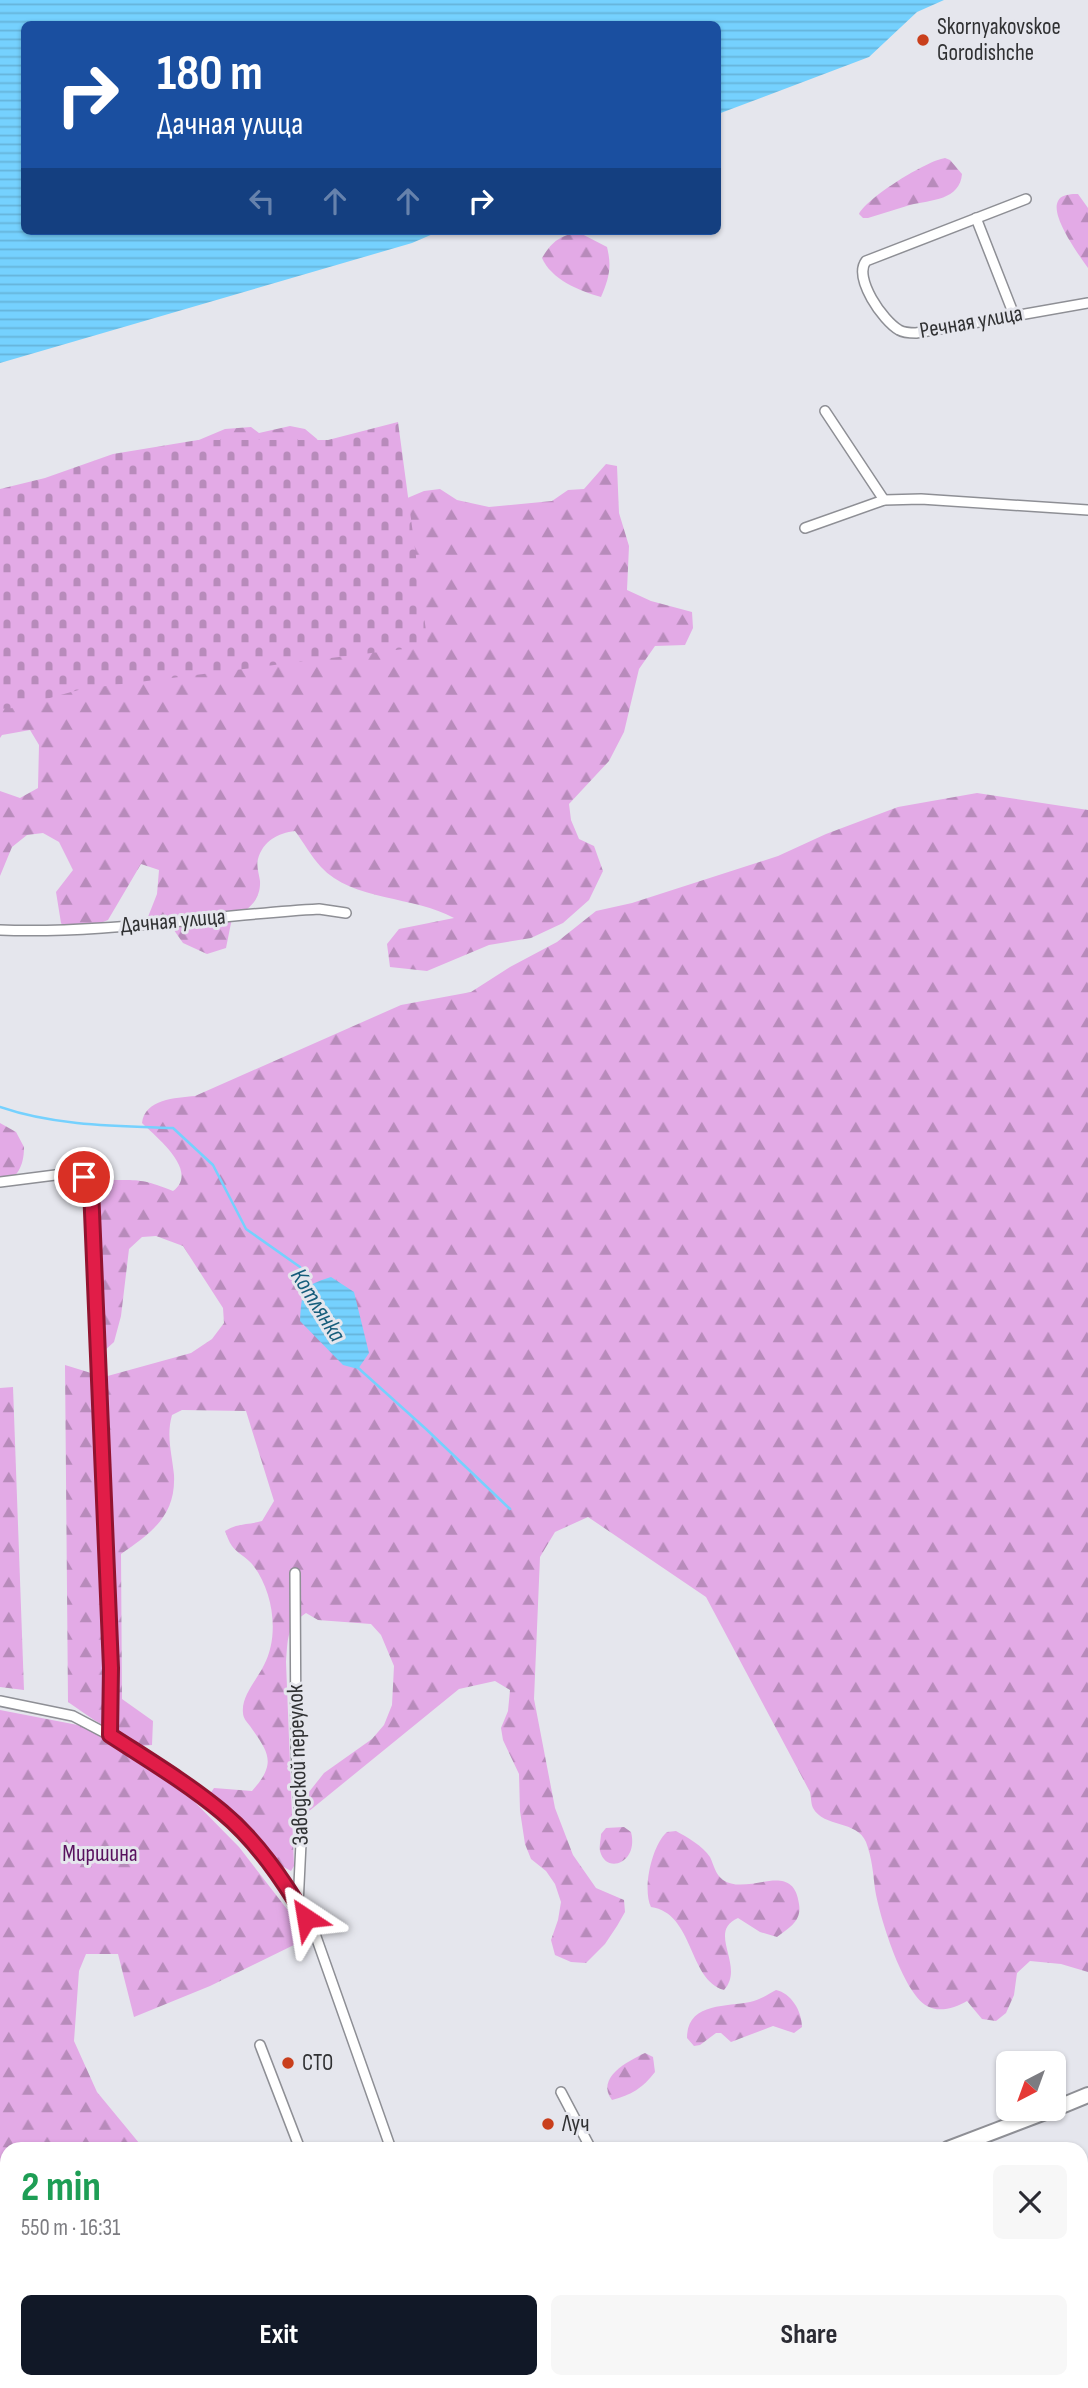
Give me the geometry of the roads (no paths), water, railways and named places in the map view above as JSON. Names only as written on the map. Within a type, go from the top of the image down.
[{"type":"highway","points":[[1066,2104],[1088,2095]]},
{"type":"highway","points":[[966,2142],[1022,2121]]},
{"type":"street","name":"Речная улица","points":[[1026,199],[866,261],[861,269],[863,281],[890,324],[903,332],[915,333],[1088,303]]},
{"type":"street","points":[[976,218],[1014,315]]},
{"type":"street","points":[[825,411],[884,500]]},
{"type":"street","points":[[805,528],[884,500],[921,499],[1088,510]]},
{"type":"street","name":"Дачная улица","points":[[0,930],[96,928],[319,909],[346,913]]},
{"type":"street","points":[[0,1182],[71,1173],[84,1177],[91,1188],[111,1668],[110,1735]]},
{"type":"street","name":"Заводской переулок","points":[[295,1573],[296,1748],[302,1843],[298,1905]]},
{"type":"street","points":[[0,1701],[73,1716],[110,1735],[223,1812],[263,1855],[314,1931],[389,2142]]},
{"type":"street","points":[[260,2045],[297,2142]]},
{"type":"street","points":[[561,2092],[587,2142]]},
{"type":"water","points":[[0,0],[944,0],[917,12],[869,57],[721,113],[721,21],[21,21],[21,235],[431,235],[412,243],[0,363]]},
{"type":"water","points":[[331,1277],[354,1292],[369,1353],[358,1369],[343,1365],[300,1321],[305,1292],[314,1284]]},
{"type":"waterway","name":"Котлянка","points":[[0,1107],[64,1121],[173,1128],[213,1165],[246,1229],[300,1267],[309,1284]]},
{"type":"waterway","name":"Котлянка","points":[[356,1366],[510,1509]]},
{"type":"place","name":"Skornyakovskoe Gorodishche","points":[[923,40]]},
{"type":"place","name":"СТО","points":[[288,2063]]},
{"type":"place","name":"Луч","points":[[548,2124]]},
{"type":"park label","name":"Миршина","points":[[100,1854]]}]
